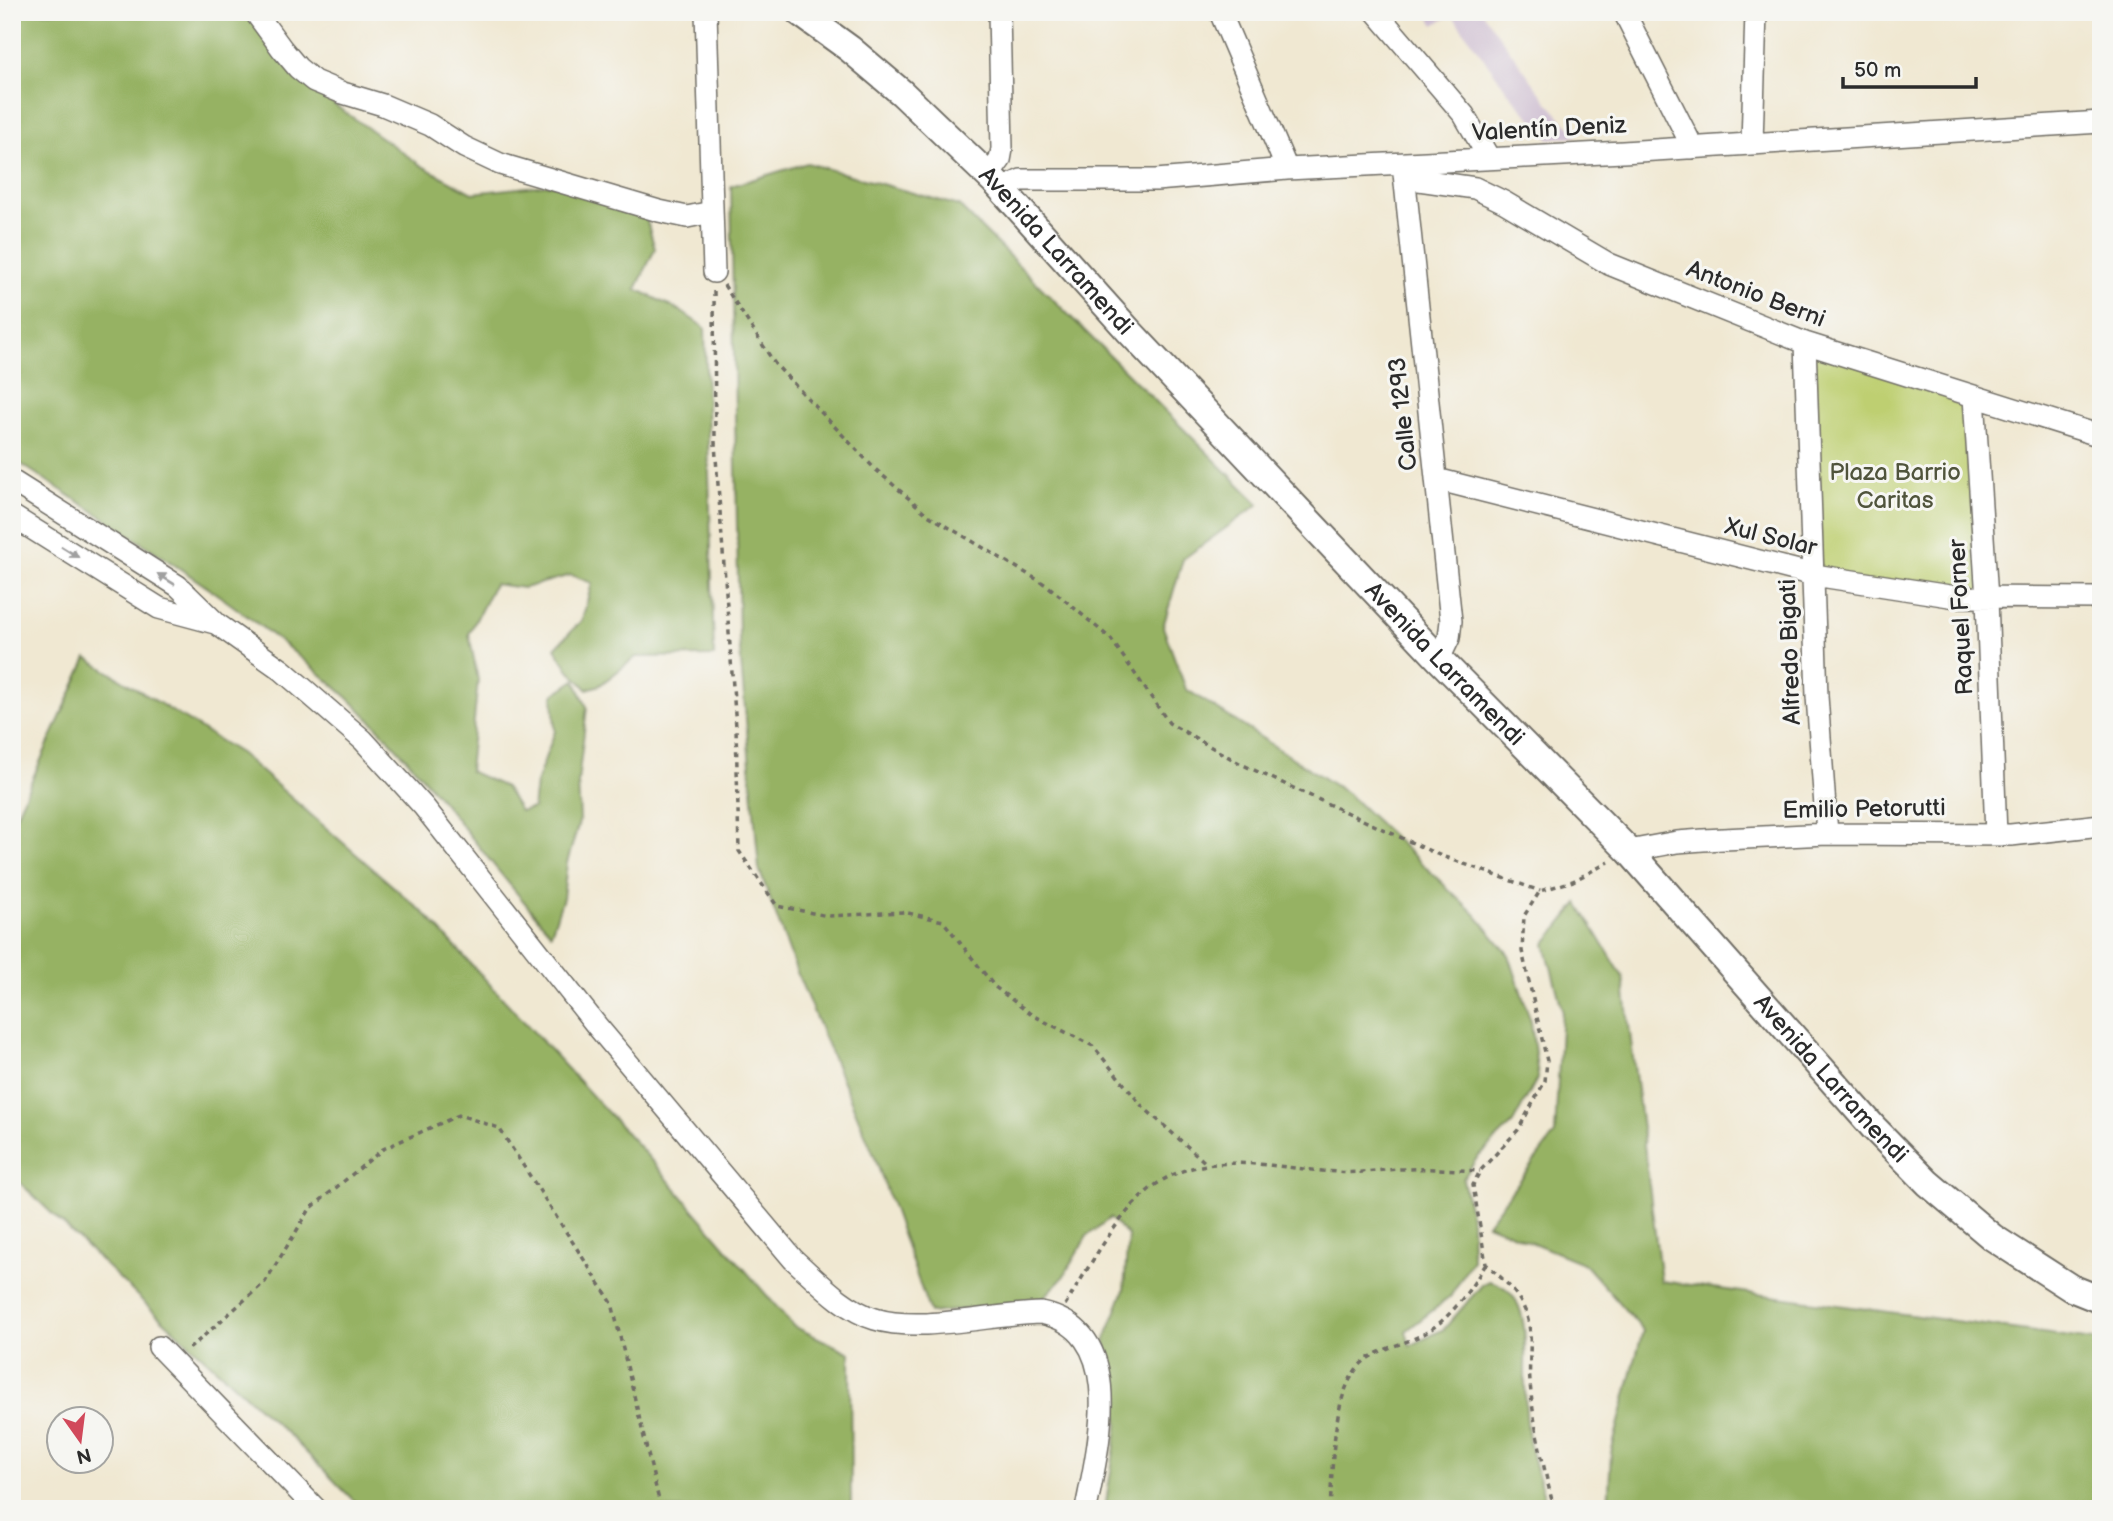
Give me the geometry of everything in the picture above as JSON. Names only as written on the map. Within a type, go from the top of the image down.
[{"type":"main road","name":"Avenida Larramendi","points":[[799,12],[850,49],[902,93],[995,182],[1138,341],[1439,659],[1629,851],[1874,1128],[1928,1183],[1992,1237],[2071,1288],[2101,1300]]},
{"type":"street","points":[[255,12],[282,50],[298,68],[314,80],[342,93],[383,105],[419,120],[464,147],[500,164],[659,211],[687,217],[712,212]]},
{"type":"street","points":[[706,12],[714,272]]},
{"type":"street","points":[[995,182],[1002,149],[999,12]]},
{"type":"street","points":[[1220,12],[1287,169]]},
{"type":"street","points":[[1376,12],[1464,116],[1489,158]]},
{"type":"street","points":[[1624,12],[1693,148]]},
{"type":"street","points":[[1752,143],[1756,12]]},
{"type":"street","name":"Valentín Deniz","points":[[995,182],[1156,180],[1287,169],[1404,170],[1489,158],[2101,122]]},
{"type":"street","name":"Antonio Berni","points":[[1404,170],[1475,188],[1504,202],[1608,264],[1805,343],[2101,436]]},
{"type":"street","name":"Calle 1293","points":[[1404,170],[1451,621],[1449,638],[1439,659]]},
{"type":"street","name":"Alfredo Bigati","points":[[1805,343],[1816,696],[1827,834]]},
{"type":"street","name":"Raquel Forner","points":[[1974,397],[1987,599],[1996,835]]},
{"type":"street","name":"Xul Solar","points":[[1436,479],[1814,575],[1956,597],[2101,598]]},
{"type":"street","points":[[12,481],[178,586],[217,624],[282,670],[330,709],[394,772],[597,1026],[793,1259],[822,1286],[860,1312],[892,1323],[913,1325],[1041,1313],[1058,1316],[1083,1334],[1090,1346],[1101,1393],[1099,1435],[1086,1509]]},
{"type":"street","points":[[12,516],[159,608],[217,624]]},
{"type":"street","name":"Emilio Petorutti","points":[[1629,851],[1677,842],[1827,834],[1996,835],[2101,825]]},
{"type":"street","points":[[167,1354],[316,1509]]},
{"type":"path","points":[[714,272],[775,364],[874,468],[928,515],[1048,586],[1111,639],[1169,723],[1241,764],[1427,849],[1540,891],[1573,881],[1629,851]]},
{"type":"path","points":[[714,272],[715,444],[736,727],[739,850],[777,906],[828,916],[904,912],[943,921],[995,987],[1032,1015],[1093,1046],[1142,1106],[1207,1164]]},
{"type":"path","points":[[1540,891],[1524,916],[1522,951],[1547,1061],[1545,1081],[1518,1130],[1480,1171],[1473,1185],[1486,1264],[1518,1297],[1530,1329],[1529,1381],[1533,1412],[1554,1509]]},
{"type":"path","points":[[167,1354],[265,1282],[310,1209],[383,1149],[459,1115],[499,1128],[611,1303],[660,1509]]},
{"type":"path","points":[[1058,1316],[1119,1220],[1152,1188],[1175,1175],[1207,1164],[1252,1163],[1373,1173],[1405,1169],[1480,1171]]},
{"type":"path","points":[[1330,1509],[1336,1436],[1348,1382],[1360,1365],[1369,1359],[1430,1331],[1468,1293],[1486,1264]]},
{"type":"shaded area","points":[[1426,12],[1482,12],[1548,103],[1578,136],[1549,139],[1509,93],[1452,15],[1434,25]]},
{"type":"green space","points":[[12,12],[249,12],[305,84],[422,166],[472,193],[554,184],[643,207],[655,249],[636,289],[679,310],[705,328],[714,656],[636,657],[600,685],[587,689],[569,670],[555,648],[582,620],[592,583],[571,575],[524,588],[494,584],[469,634],[478,680],[469,771],[505,787],[520,811],[533,808],[536,783],[555,731],[553,695],[575,680],[587,707],[578,782],[580,819],[567,863],[563,898],[551,933],[395,746],[338,689],[220,596],[12,458]]},
{"type":"green space","points":[[807,163],[959,206],[1259,504],[1183,559],[1163,627],[1186,689],[1348,794],[1475,914],[1509,955],[1531,1022],[1538,1077],[1513,1123],[1477,1158],[1463,1179],[1471,1218],[1472,1260],[1450,1297],[1406,1331],[1410,1346],[1444,1329],[1482,1285],[1489,1281],[1502,1286],[1512,1295],[1518,1305],[1524,1332],[1525,1401],[1529,1441],[1548,1509],[1170,1509],[1154,1502],[1144,1509],[1110,1509],[1106,1503],[1118,1426],[1117,1397],[1105,1339],[1124,1290],[1128,1236],[1110,1218],[1087,1236],[1062,1279],[1039,1302],[930,1313],[874,1155],[799,978],[759,869],[739,639],[731,186]]},
{"type":"green space","name":"Plaza Barrio Caritas","points":[[1805,343],[1974,397],[1987,599],[1814,575]]},
{"type":"green space","points":[[87,658],[241,754],[426,915],[645,1153],[793,1326],[850,1353],[851,1509],[362,1509],[292,1438],[153,1311],[12,1175],[12,824]]},
{"type":"green space","points":[[1578,903],[1623,977],[1661,1281],[2101,1341],[2101,1509],[1608,1509],[1611,1453],[1643,1330],[1585,1264],[1487,1224],[1555,1134],[1562,1009],[1545,944]]}]
